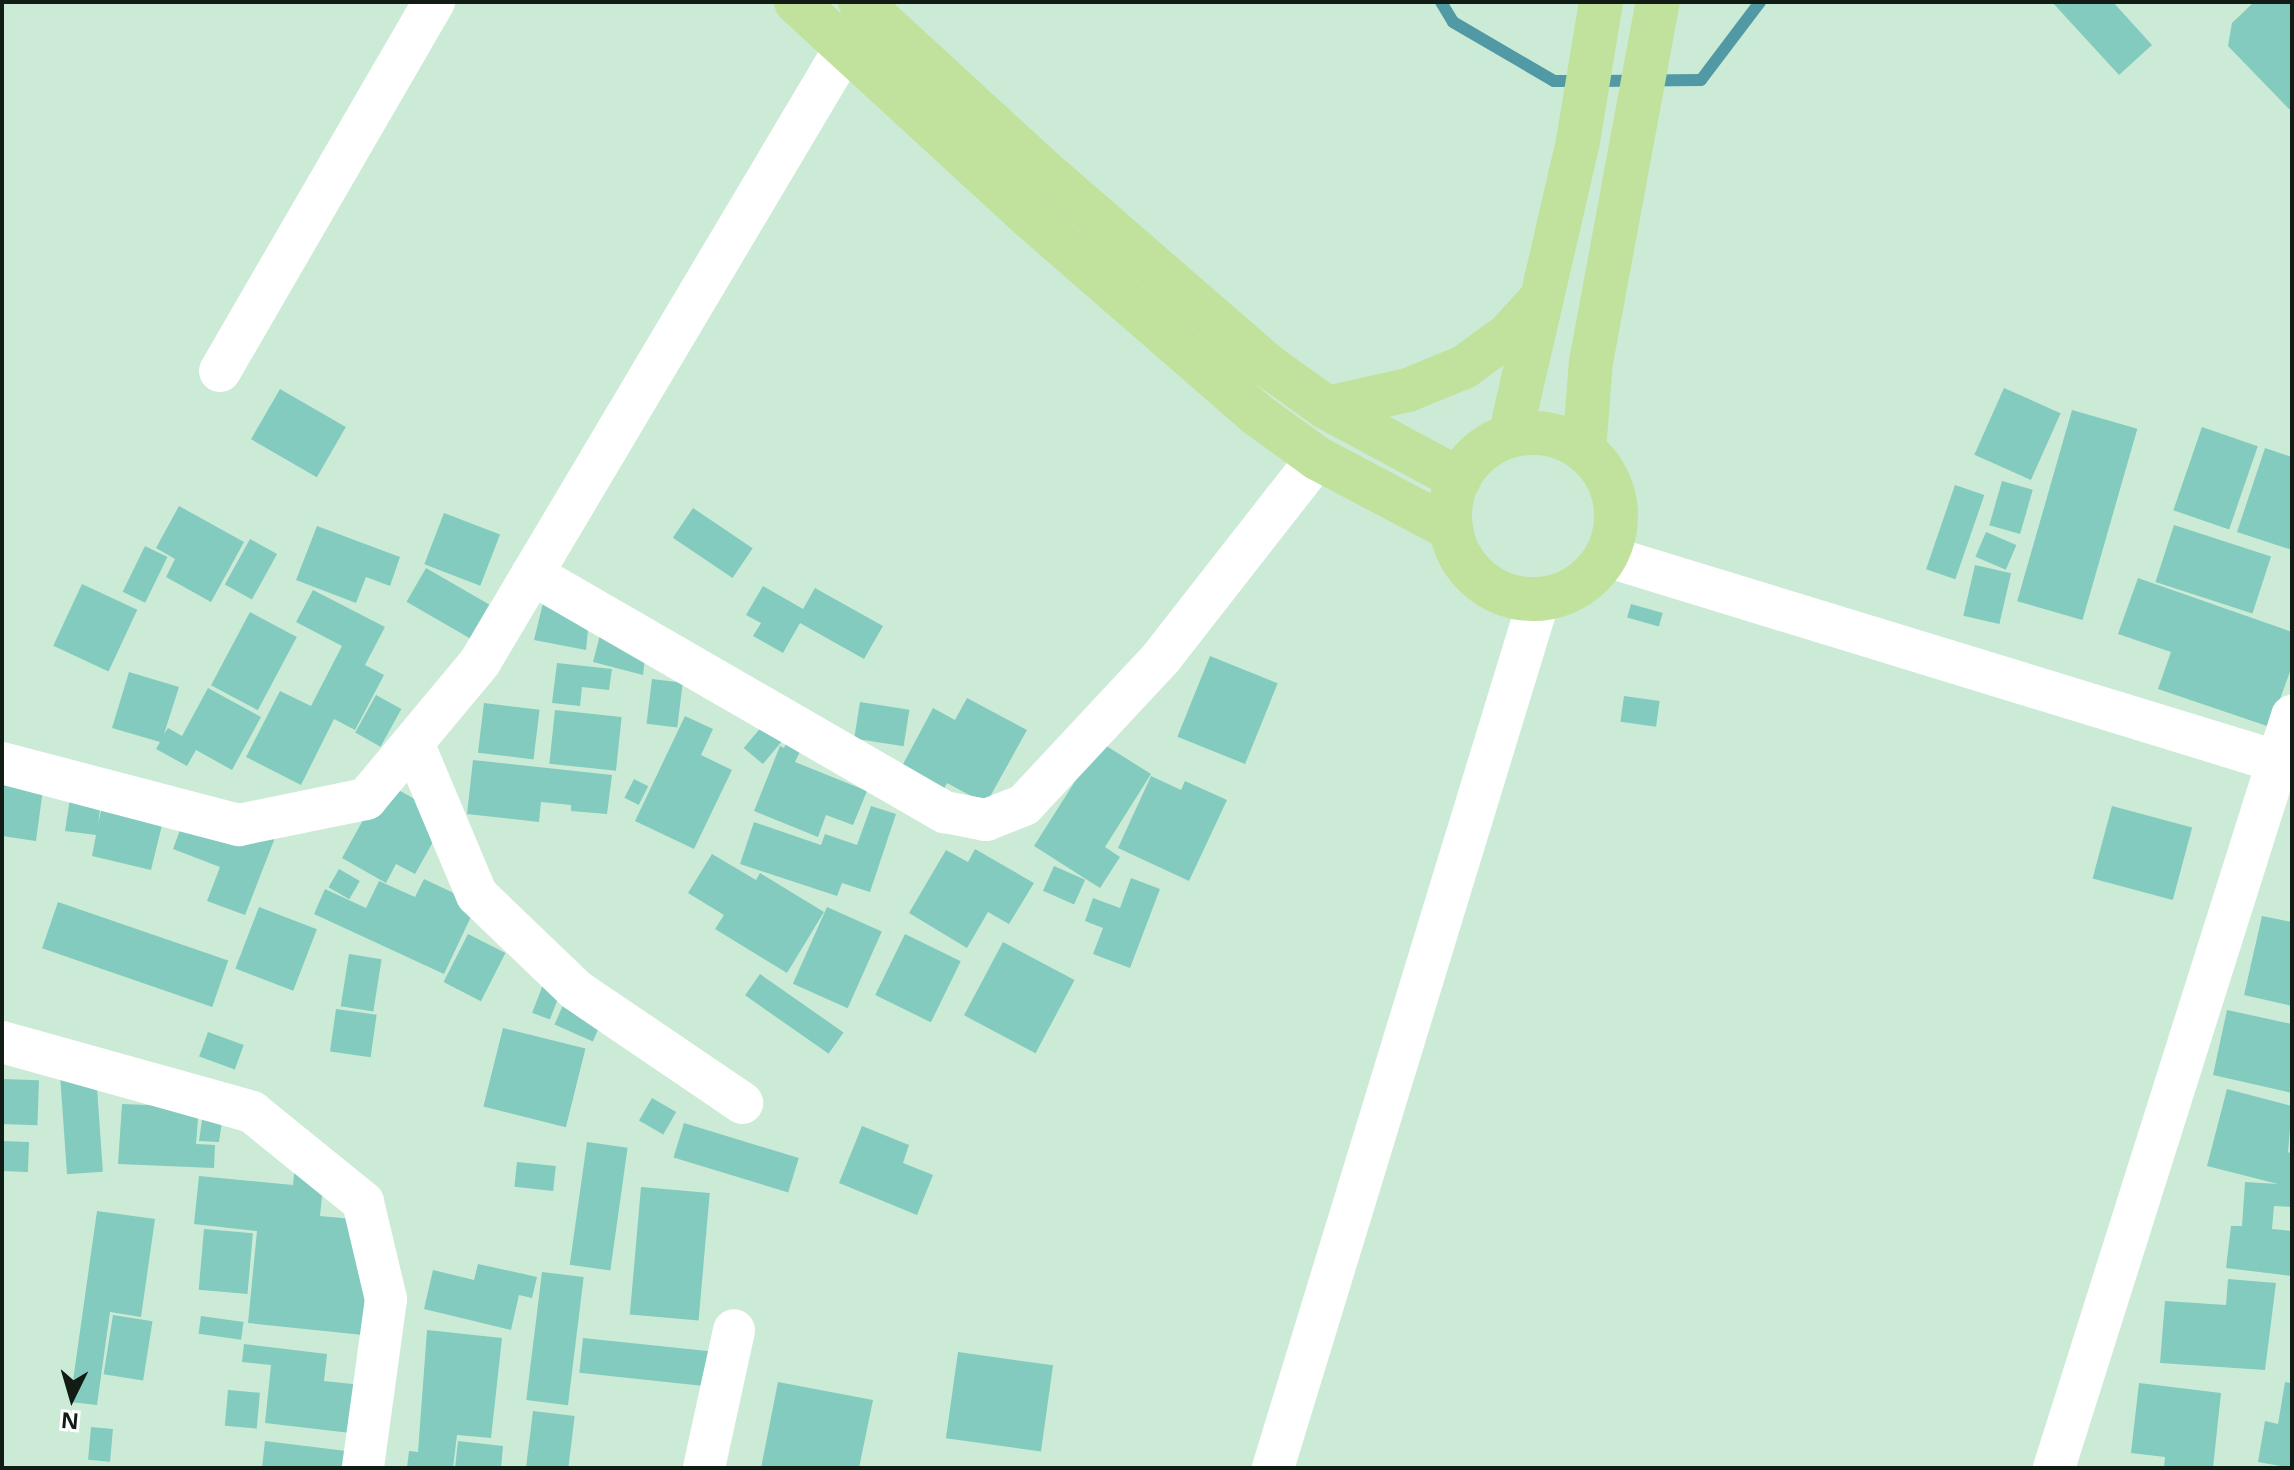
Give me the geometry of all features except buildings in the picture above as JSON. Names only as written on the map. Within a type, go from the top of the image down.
[{"type":"main road","points":[[796,2],[1031,218],[1255,413],[1317,458],[1451,529]]},
{"type":"main road","points":[[860,2],[1103,222],[1267,365],[1327,408],[1459,479]]},
{"type":"main road","points":[[1510,436],[1578,141],[1601,2]]},
{"type":"main road","points":[[1584,450],[1591,362],[1658,2]]},
{"type":"main road","points":[[1327,408],[1408,390],[1464,367],[1508,335],[1543,297]]},
{"type":"main road","points":[[1549,434],[1584,450],[1604,472],[1615,499],[1616,528],[1606,556],[1589,577],[1566,593],[1539,599],[1515,597],[1492,588],[1465,562],[1451,529],[1451,503],[1459,479],[1472,460],[1510,436],[1549,434]]},
{"type":"street","points":[[220,371],[434,2]]},
{"type":"street","points":[[2,763],[239,825],[366,799],[480,662],[845,48]]},
{"type":"street","points":[[532,574],[945,812],[986,820],[1024,805],[1161,658],[1317,458]]},
{"type":"street","points":[[1606,556],[2284,764]]},
{"type":"street","points":[[1273,1468],[1539,599]]},
{"type":"street","points":[[2054,1468],[2284,764],[2292,716]]},
{"type":"street","points":[[413,743],[477,895],[576,990],[742,1103]]},
{"type":"street","points":[[2,1042],[252,1112],[363,1202],[386,1299],[363,1468]]},
{"type":"street","points":[[704,1468],[734,1330]]},
{"type":"waterway","points":[[1441,2],[1453,22],[1554,81],[1579,81]]},
{"type":"waterway","points":[[1597,81],[1701,80],[1760,2]]}]
